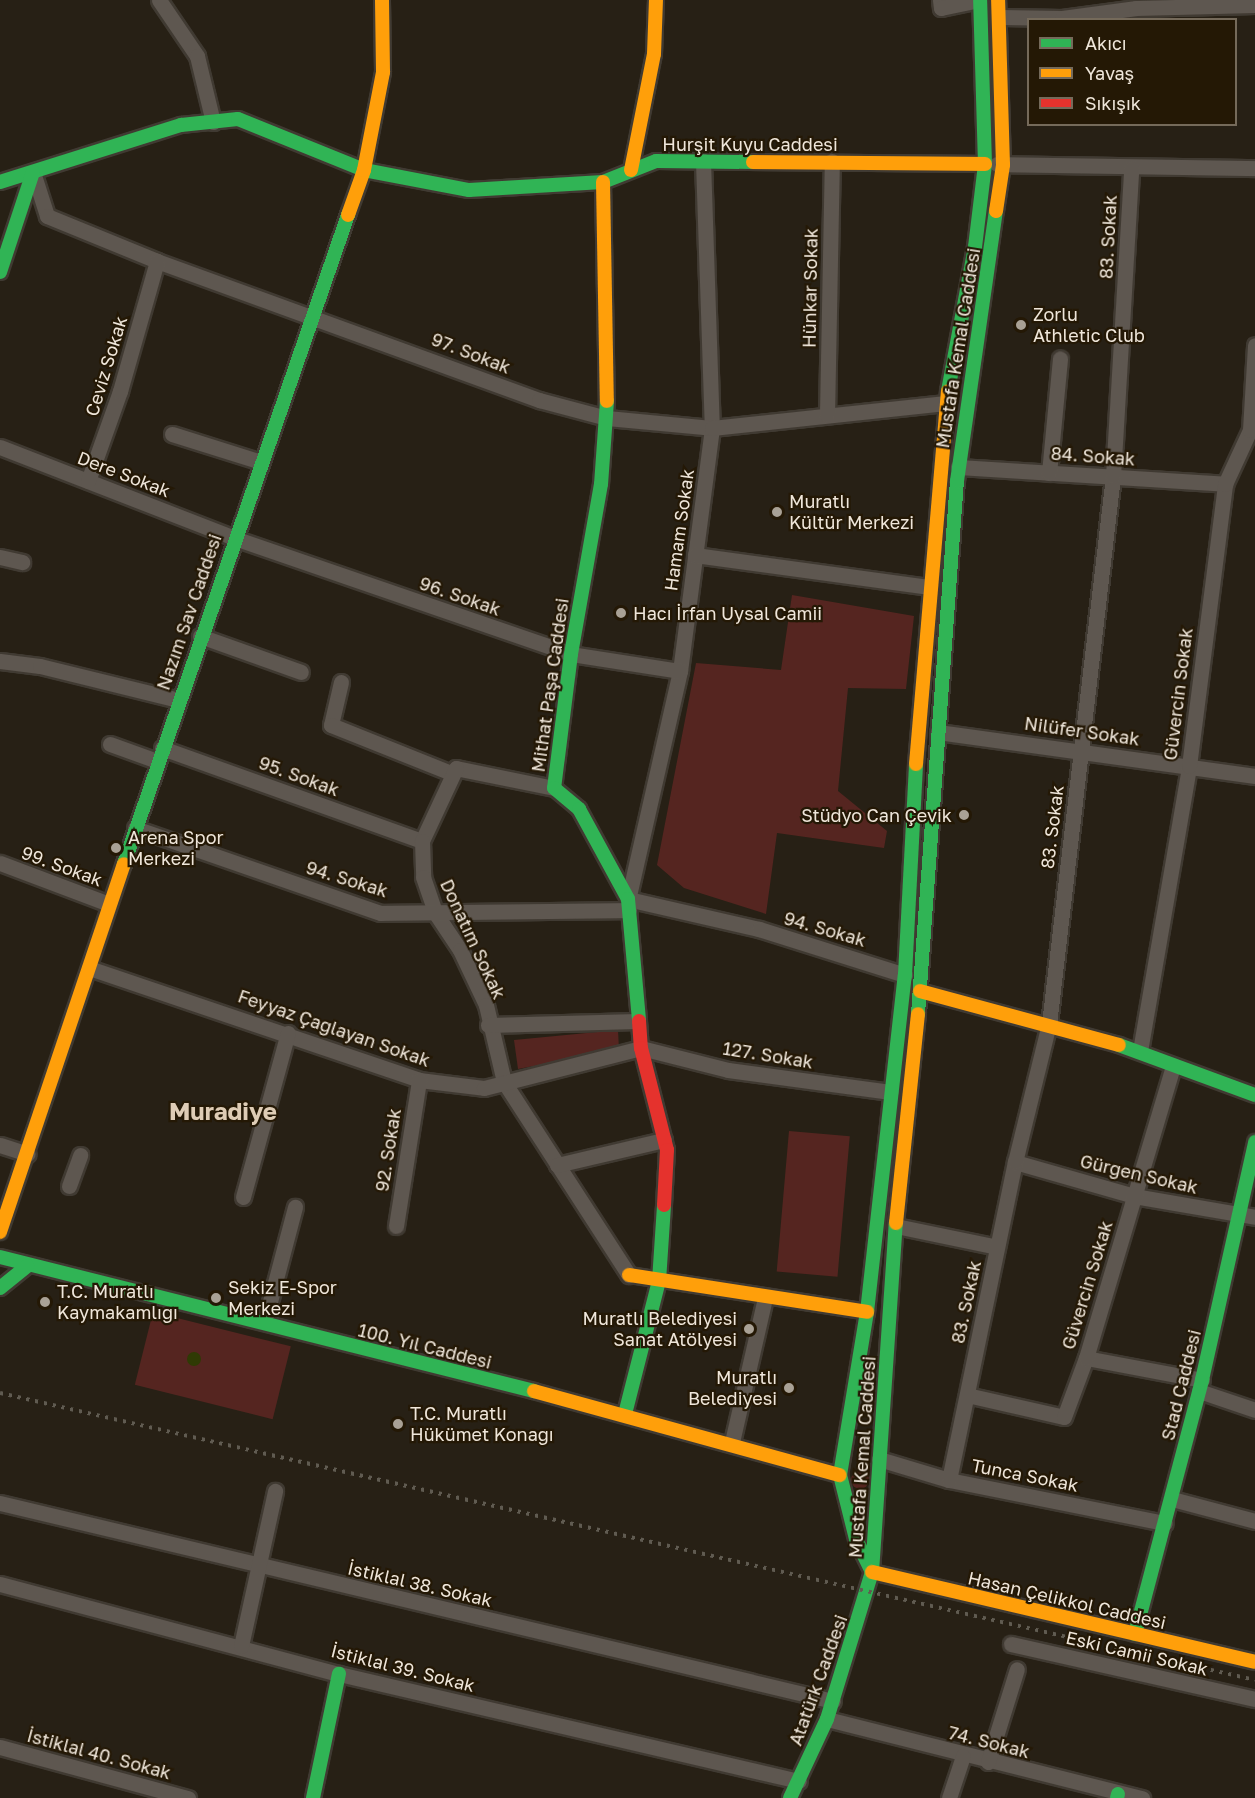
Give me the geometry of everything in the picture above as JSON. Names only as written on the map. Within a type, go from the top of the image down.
[{"type":"street","points":[[159,0],[197,56],[213,122]]},
{"type":"street","name":"Nazım Sav Caddesi","points":[[0,1232],[233,538],[314,318],[364,170],[383,72],[382,0]]},
{"type":"street","points":[[631,170],[654,54],[656,0]]},
{"type":"street","points":[[940,0],[941,8],[979,0]]},
{"type":"street","name":"Mustafa Kemal Caddesi","points":[[872,1572],[843,1497],[840,1474],[854,1458],[867,1312],[905,975],[910,824],[946,403],[975,247],[985,164],[979,0]]},
{"type":"street","name":"Mustafa Kemal Caddesi","points":[[872,1572],[896,1226],[920,991],[958,467],[1003,165],[1001,17],[998,0]]},
{"type":"street","points":[[1001,17],[1062,18],[1136,8],[1255,5]]},
{"type":"street","name":"Hurşit Kuyu Caddesi","points":[[0,182],[181,125],[238,119],[364,170],[469,190],[603,182],[656,161],[985,164]]},
{"type":"street","name":"Hamam Sokak","points":[[628,904],[680,671],[712,428],[703,161]]},
{"type":"street","name":"Hünkar Sokak","points":[[827,415],[832,161]]},
{"type":"street","points":[[985,164],[1131,169],[1255,168]]},
{"type":"street","name":"83. Sokak","points":[[949,1480],[1015,1162],[1049,1024],[1113,476],[1131,169]]},
{"type":"street","points":[[0,272],[33,172]]},
{"type":"street","name":"97. Sokak","points":[[33,172],[47,216],[158,261],[539,400],[607,418],[712,428],[946,403]]},
{"type":"street","name":"Mithat Paşa Caddesi","points":[[603,182],[607,418],[602,484],[571,654],[554,788],[579,809],[628,904],[641,1048],[664,1140],[667,1181],[659,1281],[625,1414]]},
{"type":"street","name":"Ceviz Sokak","points":[[88,481],[120,391],[158,261]]},
{"type":"street","name":"Güvercin Sokak","points":[[1140,1051],[1189,766],[1225,484],[1250,430],[1255,345]]},
{"type":"street","points":[[1049,473],[1060,359]]},
{"type":"street","points":[[172,434],[261,462]]},
{"type":"street","name":"Dere Sokak","points":[[0,447],[233,538]]},
{"type":"street","name":"84. Sokak","points":[[958,467],[1225,484]]},
{"type":"street","name":"96. Sokak","points":[[233,538],[571,654],[680,671]]},
{"type":"street","points":[[695,555],[930,587]]},
{"type":"street","points":[[0,557],[22,562]]},
{"type":"street","points":[[200,636],[301,672]]},
{"type":"street","points":[[0,661],[40,666],[178,700]]},
{"type":"street","points":[[341,682],[331,725],[454,771],[554,788]]},
{"type":"street","points":[[921,699],[940,701]]},
{"type":"street","name":"Nilüfer Sokak","points":[[938,732],[1081,750],[1255,776]]},
{"type":"street","name":"95. Sokak","points":[[110,744],[160,754],[422,841]]},
{"type":"street","name":"Donatım Sokak","points":[[454,771],[422,841],[423,877],[436,914],[460,950],[486,1005],[488,1025],[504,1082],[629,1275]]},
{"type":"street","points":[[910,824],[932,827]]},
{"type":"street","name":"94. Sokak","points":[[135,828],[381,913],[436,914],[628,904],[759,930],[905,975]]},
{"type":"street","name":"99. Sokak","points":[[0,864],[110,904]]},
{"type":"street","name":"Feyyaz Çağlayan Sokak","points":[[89,968],[288,1033],[419,1080],[484,1088],[641,1048]]},
{"type":"street","points":[[905,975],[920,991],[1049,1024],[1140,1051],[1173,1067],[1255,1095]]},
{"type":"street","points":[[488,1025],[637,1021]]},
{"type":"street","points":[[243,1197],[288,1033]]},
{"type":"street","name":"127. Sokak","points":[[641,1048],[728,1070],[891,1092]]},
{"type":"street","name":"Güvercin Sokak","points":[[966,1395],[1064,1417],[1086,1358],[1173,1067]]},
{"type":"street","name":"92. Sokak","points":[[396,1226],[419,1080]]},
{"type":"street","points":[[557,1165],[664,1140]]},
{"type":"street","name":"Stad Caddesi","points":[[1135,1634],[1201,1386],[1255,1143]]},
{"type":"street","points":[[0,1145],[28,1154]]},
{"type":"street","points":[[69,1186],[80,1155]]},
{"type":"street","name":"Gürgen Sokak","points":[[1015,1162],[1134,1196],[1255,1217]]},
{"type":"street","points":[[267,1313],[295,1207]]},
{"type":"street","points":[[896,1226],[997,1247]]},
{"type":"street","name":"100. Yıl Caddesi","points":[[0,1257],[27,1266],[625,1414],[840,1474]]},
{"type":"street","points":[[0,1288],[27,1266]]},
{"type":"street","points":[[629,1275],[765,1298],[867,1312]]},
{"type":"street","points":[[732,1442],[765,1298]]},
{"type":"street","points":[[1086,1358],[1201,1386],[1255,1410]]},
{"type":"street","points":[[854,1458],[879,1459]]},
{"type":"street","name":"Tunca Sokak","points":[[879,1459],[949,1480],[1165,1523]]},
{"type":"street","points":[[242,1646],[275,1491]]},
{"type":"street","points":[[843,1497],[860,1502],[876,1500]]},
{"type":"street","points":[[1172,1498],[1255,1521]]},
{"type":"street","name":"İstiklal 38. Sokak","points":[[0,1503],[832,1701]]},
{"type":"street","name":"Hasan Çelikkol Caddesi","points":[[872,1572],[1255,1662]]},
{"type":"street","name":"Atatürk Caddesi","points":[[789,1798],[827,1719],[872,1572]]},
{"type":"street","name":"İstiklal 39. Sokak","points":[[0,1584],[242,1646],[339,1674],[799,1781]]},
{"type":"street","name":"Eski Camii Sokak","points":[[1011,1644],[1255,1699]]},
{"type":"street","points":[[988,1762],[1017,1670]]},
{"type":"street","points":[[313,1798],[339,1674]]},
{"type":"street","name":"74. Sokak","points":[[827,1719],[1117,1796],[1142,1798]]},
{"type":"street","name":"İstiklal 40. Sokak","points":[[0,1747],[188,1798]]},
{"type":"street","points":[[949,1798],[963,1756]]},
{"type":"shaded area","points":[[792,595],[914,616],[906,689],[848,688],[838,791],[887,831],[884,848],[777,833],[766,914],[684,888],[657,865],[696,663],[781,670]]},
{"type":"shaded area","points":[[618,1030],[619,1050],[518,1069],[514,1040]]},
{"type":"shaded area","points":[[789,1131],[850,1136],[837,1277],[777,1271]]},
{"type":"shaded area","points":[[153,1312],[291,1346],[273,1419],[135,1385]]},
{"type":"shaded area","points":[[191,1352],[197,1352],[201,1359],[197,1366],[191,1366],[187,1362],[187,1356]]},
{"type":"shaded area","points":[[860,1471],[866,1474],[869,1480],[866,1486],[860,1489],[854,1486],[851,1480],[854,1474]]},
{"type":"railway","points":[[0,1393],[1255,1680]]},
{"type":"traffic: fast","points":[[948,391],[975,247],[985,164],[980,0]]},
{"type":"traffic: fast","points":[[0,182],[181,125],[238,119],[364,170],[469,190],[603,182],[656,161],[753,162]]},
{"type":"traffic: fast","points":[[0,272],[33,172]]},
{"type":"traffic: fast","points":[[918,1014],[957,481],[996,211]]},
{"type":"traffic: fast","points":[[124,864],[348,215]]},
{"type":"traffic: fast","points":[[607,401],[601,484],[571,654],[554,788],[579,809],[628,899],[639,1021]]},
{"type":"traffic: fast","points":[[871,1570],[856,1539],[840,1475],[867,1312],[905,975],[916,764]]},
{"type":"traffic: fast","points":[[1119,1045],[1255,1095]]},
{"type":"traffic: fast","points":[[1135,1634],[1202,1380],[1255,1142]]},
{"type":"traffic: fast","points":[[625,1414],[659,1281],[664,1205]]},
{"type":"traffic: fast","points":[[790,1798],[827,1719],[872,1572],[896,1223]]},
{"type":"traffic: fast","points":[[0,1257],[534,1391]]},
{"type":"traffic: fast","points":[[0,1288],[27,1266]]},
{"type":"traffic: fast","points":[[313,1798],[339,1674]]},
{"type":"traffic: fast","points":[[1117,1798],[1118,1794]]},
{"type":"traffic: slow","points":[[348,215],[364,170],[383,72],[382,0]]},
{"type":"traffic: slow","points":[[631,170],[654,54],[656,0]]},
{"type":"traffic: slow","points":[[996,211],[1003,165],[998,0]]},
{"type":"traffic: slow","points":[[753,162],[985,164]]},
{"type":"traffic: slow","points":[[603,182],[607,401]]},
{"type":"traffic: slow","points":[[916,764],[948,391]]},
{"type":"traffic: slow","points":[[0,1232],[124,864]]},
{"type":"traffic: slow","points":[[920,991],[1119,1045]]},
{"type":"traffic: slow","points":[[896,1223],[918,1014]]},
{"type":"traffic: slow","points":[[629,1275],[867,1312]]},
{"type":"traffic: slow","points":[[534,1391],[840,1475]]},
{"type":"traffic: slow","points":[[872,1572],[1255,1662]]},
{"type":"traffic: jam","points":[[639,1021],[641,1048],[667,1150],[664,1205]]},
{"type":"place","name":"Zorlu Athletic Club","points":[[1021,325]]},
{"type":"place","name":"Muratlı Kültür Merkezi","points":[[777,512]]},
{"type":"place","name":"Hacı İrfan Uysal Camii","points":[[621,613]]},
{"type":"place","name":"Stüdyo Can Çevik","points":[[964,815]]},
{"type":"place","name":"Arena Spor Merkezi","points":[[116,848]]},
{"type":"place","name":"Sekiz E-Spor Merkezi","points":[[216,1298]]},
{"type":"place","name":"T.C. Muratlı Kaymakamlığı","points":[[45,1302]]},
{"type":"place","name":"Muratlı Belediyesi Sanat Atölyesi","points":[[749,1329]]},
{"type":"place","name":"Muratlı Belediyesi","points":[[789,1388]]},
{"type":"place","name":"T.C. Muratlı Hükümet Konağı","points":[[398,1424]]},
{"type":"district","name":"Muradiye","points":[[223,1111]]}]
